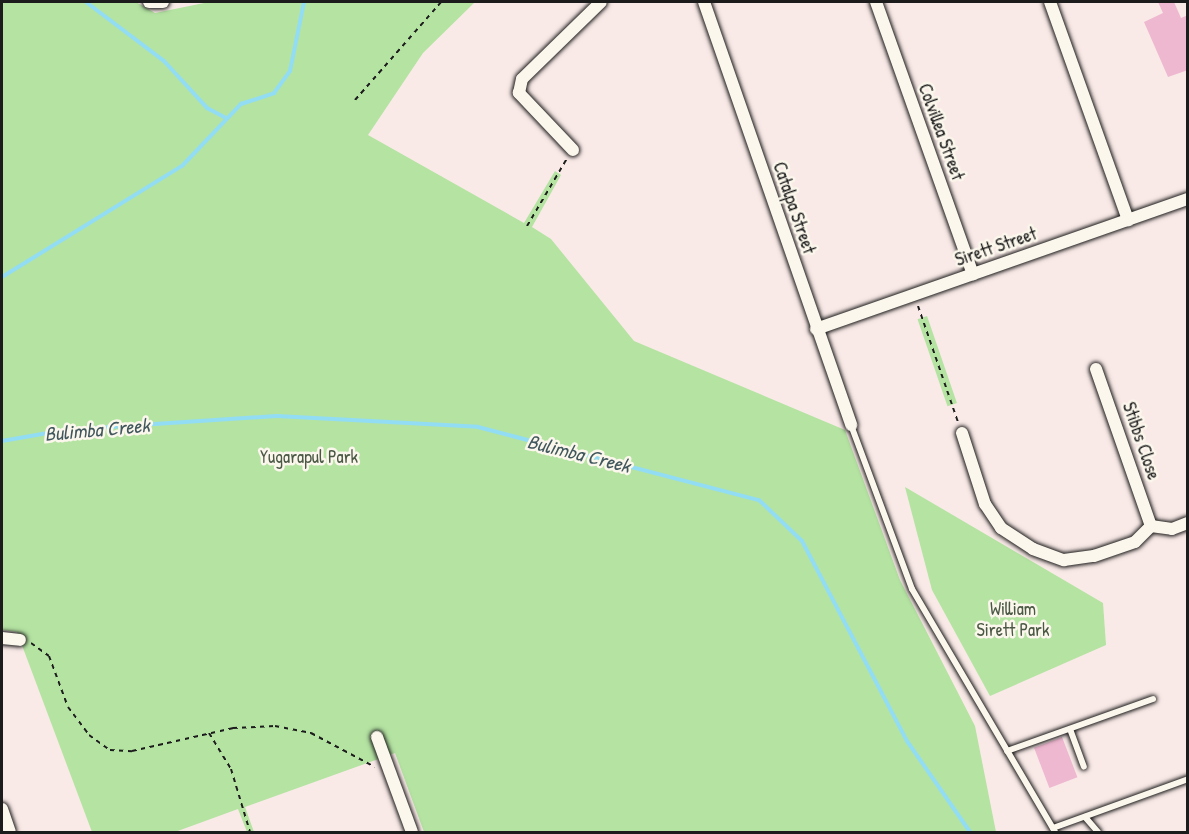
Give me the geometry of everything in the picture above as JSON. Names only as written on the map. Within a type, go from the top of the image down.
[{"type":"street","points":[[149,2],[163,2]]},
{"type":"street","points":[[573,150],[519,93],[522,79],[601,2]]},
{"type":"street","name":"Catalpa Street","points":[[704,2],[851,425]]},
{"type":"street","name":"Colvillea Street","points":[[876,2],[973,274]]},
{"type":"street","points":[[1050,2],[1128,220]]},
{"type":"street","name":"Sirett Street","points":[[816,329],[1188,199]]},
{"type":"street","name":"Stibbs Close","points":[[1096,369],[1151,526]]},
{"type":"street","points":[[962,434],[985,504],[1001,528],[1033,549],[1064,560],[1094,556],[1135,542],[1151,526],[1172,529],[1188,524]]},
{"type":"street","points":[[2,638],[20,640]]},
{"type":"street","points":[[377,737],[412,832]]},
{"type":"street","points":[[2,809],[10,832]]},
{"type":"lane","points":[[851,425],[912,589],[1054,830],[1188,779]]},
{"type":"lane","points":[[1007,751],[1154,699]]},
{"type":"lane","points":[[1070,729],[1084,767]]},
{"type":"lane","points":[[1085,817],[1098,832]]},
{"type":"path","points":[[355,100],[441,2]]},
{"type":"path","points":[[527,226],[573,150]]},
{"type":"path","points":[[916,294],[962,434]]},
{"type":"path","points":[[20,640],[49,656],[68,707],[89,735],[110,750],[132,751],[209,733],[275,726],[311,734],[392,776]]},
{"type":"path","points":[[209,733],[231,769],[250,832]]},
{"type":"green space","name":"Yugarapul Park","points":[[2,2],[136,2],[155,13],[209,2],[475,2],[423,53],[368,135],[524,223],[555,171],[561,175],[532,227],[551,239],[634,341],[845,430],[900,580],[975,726],[996,832],[424,832],[395,753],[245,807],[254,832],[247,832],[238,809],[175,832],[92,832],[17,632],[2,630]]},
{"type":"green space","points":[[927,316],[957,403],[947,406],[918,319]]},
{"type":"green space","name":"William Sirett Park","points":[[905,487],[1103,603],[1106,645],[990,696],[932,590]]},
{"type":"building","points":[[1158,2],[1174,2],[1181,18],[1188,15],[1188,70],[1168,77],[1144,22],[1163,13]]},
{"type":"building","points":[[1062,737],[1077,777],[1049,788],[1034,748]]},
{"type":"waterway","points":[[86,2],[164,61],[207,108],[226,118]]},
{"type":"waterway","points":[[2,277],[182,166],[241,104],[274,93],[290,71],[304,2]]},
{"type":"waterway","name":"Bulimba Creek","points":[[2,441],[65,430],[277,416],[478,427],[759,500],[802,541],[907,741],[970,832]]}]
